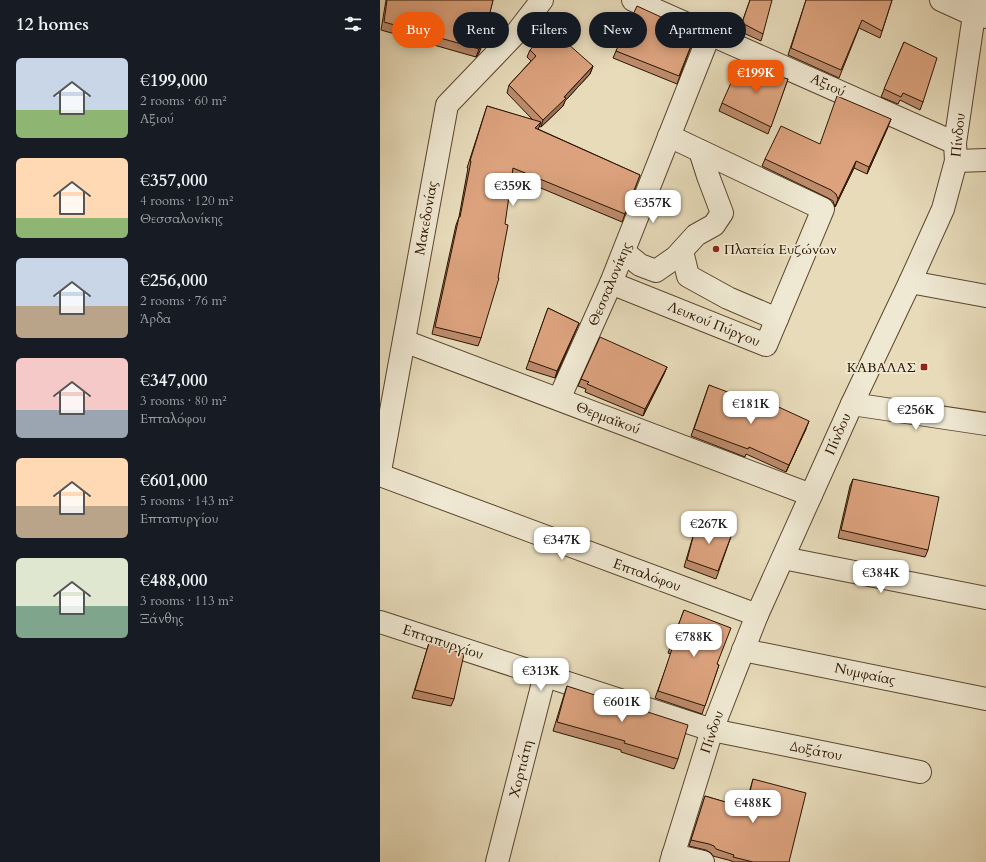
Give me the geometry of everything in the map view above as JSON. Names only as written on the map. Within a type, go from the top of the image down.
[{"type":"street","name":"Μακεδονίας","points":[[380,470],[446,104],[518,31],[542,0]]},
{"type":"street","name":"Αξιού","points":[[634,0],[662,12]]},
{"type":"street","points":[[941,0],[979,11]]},
{"type":"street","name":"Πίνδου","points":[[672,858],[712,730],[757,615],[852,404],[943,209],[956,152],[979,11]]},
{"type":"street","name":"Θεσσαλονίκης","points":[[560,399],[624,252],[704,48]]},
{"type":"street","name":"Αξιού","points":[[741,48],[956,152]]},
{"type":"street","name":"Λευκού Πύργου","points":[[611,283],[766,345],[823,209],[669,136]]},
{"type":"street","points":[[624,252],[640,266],[656,271],[676,257],[696,235],[714,225],[722,213],[700,151]]},
{"type":"street","points":[[956,152],[986,160]]},
{"type":"street","points":[[682,251],[688,276],[728,298],[777,318]]},
{"type":"street","points":[[910,282],[986,296]]},
{"type":"street","name":"Θερμαϊκού","points":[[404,341],[812,495]]},
{"type":"street","points":[[852,404],[986,424]]},
{"type":"street","name":"Επταλόφου","points":[[380,475],[757,615]]},
{"type":"street","points":[[783,558],[986,598]]},
{"type":"street","name":"Επταπυργίου","points":[[380,622],[712,730]]},
{"type":"street","name":"Νυμφαίας","points":[[743,650],[986,699]]},
{"type":"street","name":"Χορτιάτη","points":[[498,862],[545,675]]},
{"type":"street","name":"Δοξάτου","points":[[712,730],[920,772]]},
{"type":"street","points":[[672,858],[702,862]]},
{"type":"building","points":[[387,0],[493,0],[490,12],[453,12],[453,42],[445,39],[445,12],[392,12],[392,24],[384,22]]},
{"type":"building","points":[[750,0],[772,0],[763,34],[746,25],[746,12]]},
{"type":"building","points":[[806,0],[892,0],[882,31],[862,20],[841,70],[791,48]]},
{"type":"building","points":[[637,6],[655,14],[655,48],[690,48],[679,76],[616,51],[617,48],[647,48],[647,12],[634,12]]},
{"type":"building","points":[[904,42],[937,58],[923,102],[903,93],[901,97],[884,89]]},
{"type":"building","points":[[532,48],[573,48],[593,66],[564,97],[566,98],[543,120],[509,85],[536,56],[530,50]]},
{"type":"building","points":[[739,65],[788,79],[771,127],[722,103]]},
{"type":"building","points":[[837,96],[891,119],[869,167],[856,161],[838,199],[836,194],[831,190],[765,159],[781,126],[820,144]]},
{"type":"building","points":[[487,106],[541,122],[535,128],[640,175],[625,214],[513,168],[505,224],[508,225],[499,278],[481,338],[435,327],[460,217],[470,161]]},
{"type":"building","points":[[548,308],[579,323],[557,371],[529,361]]},
{"type":"building","points":[[600,337],[667,367],[645,409],[587,384],[589,382],[581,379]]},
{"type":"building","points":[[709,385],[770,408],[772,404],[809,421],[789,465],[749,447],[748,449],[694,429]]},
{"type":"building","points":[[853,479],[939,497],[928,550],[841,530]]},
{"type":"building","points":[[698,518],[733,531],[718,571],[687,560]]},
{"type":"building","points":[[684,610],[731,628],[717,664],[719,665],[705,706],[658,691],[673,646],[671,645]]},
{"type":"building","points":[[429,643],[464,654],[454,699],[415,690]]},
{"type":"building","points":[[567,686],[688,725],[678,759],[624,743],[625,741],[557,722]]},
{"type":"building","points":[[753,779],[806,793],[789,862],[753,862],[733,857],[734,855],[716,849],[714,846],[709,844],[691,840],[705,796],[746,808]]},
{"type":"place","name":"Πλατεία Ευζώνων","points":[[716,249]]},
{"type":"place","name":"ΚΑΒΑΛΑΣ","points":[[924,367]]}]
